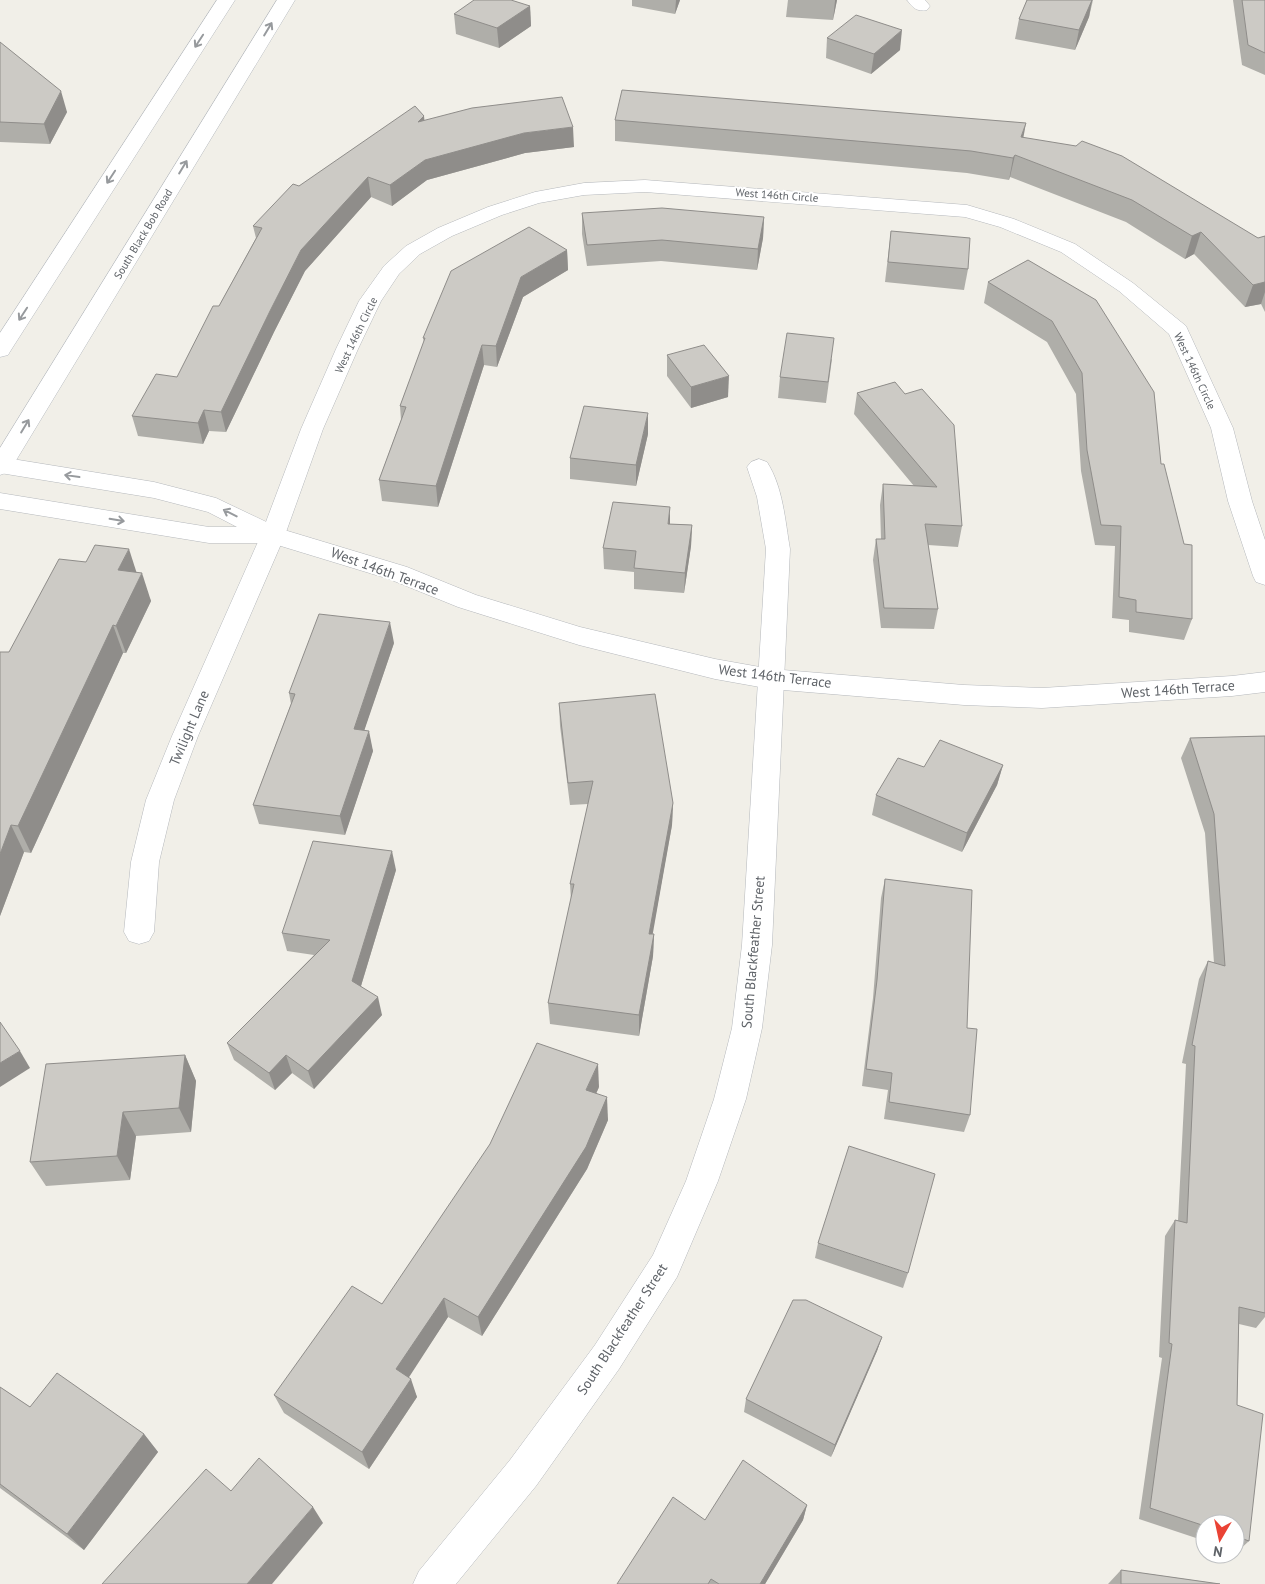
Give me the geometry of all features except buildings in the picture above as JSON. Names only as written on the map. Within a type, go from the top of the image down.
[{"type":"street","points":[[0,350],[226,0]]},
{"type":"street","name":"South Black Bob Road","points":[[0,466],[286,0]]},
{"type":"street","name":"West 146th Circle","points":[[273,535],[312,428],[347,349],[370,301],[391,270],[413,250],[445,232],[496,211],[535,198],[584,189],[645,186],[967,211],[1007,223],[1068,248],[1126,287],[1178,331],[1222,428],[1240,501],[1265,576]]},
{"type":"street","name":"West 146th Terrace","points":[[0,466],[154,490],[216,506],[273,535],[388,570],[467,601],[579,636],[716,669],[771,679],[964,695],[1042,698],[1232,686],[1265,682]]},
{"type":"street","name":"South Blackfeather Street","points":[[432,1584],[523,1473],[607,1357],[664,1266],[702,1181],[730,1100],[747,1028],[757,944],[778,548],[769,498],[759,467]]},
{"type":"street","name":"West 146th Terrace","points":[[0,501],[209,535],[273,535]]},
{"type":"street","name":"Twilight Lane","points":[[139,932],[145,862],[160,800],[185,736],[273,535]]}]
